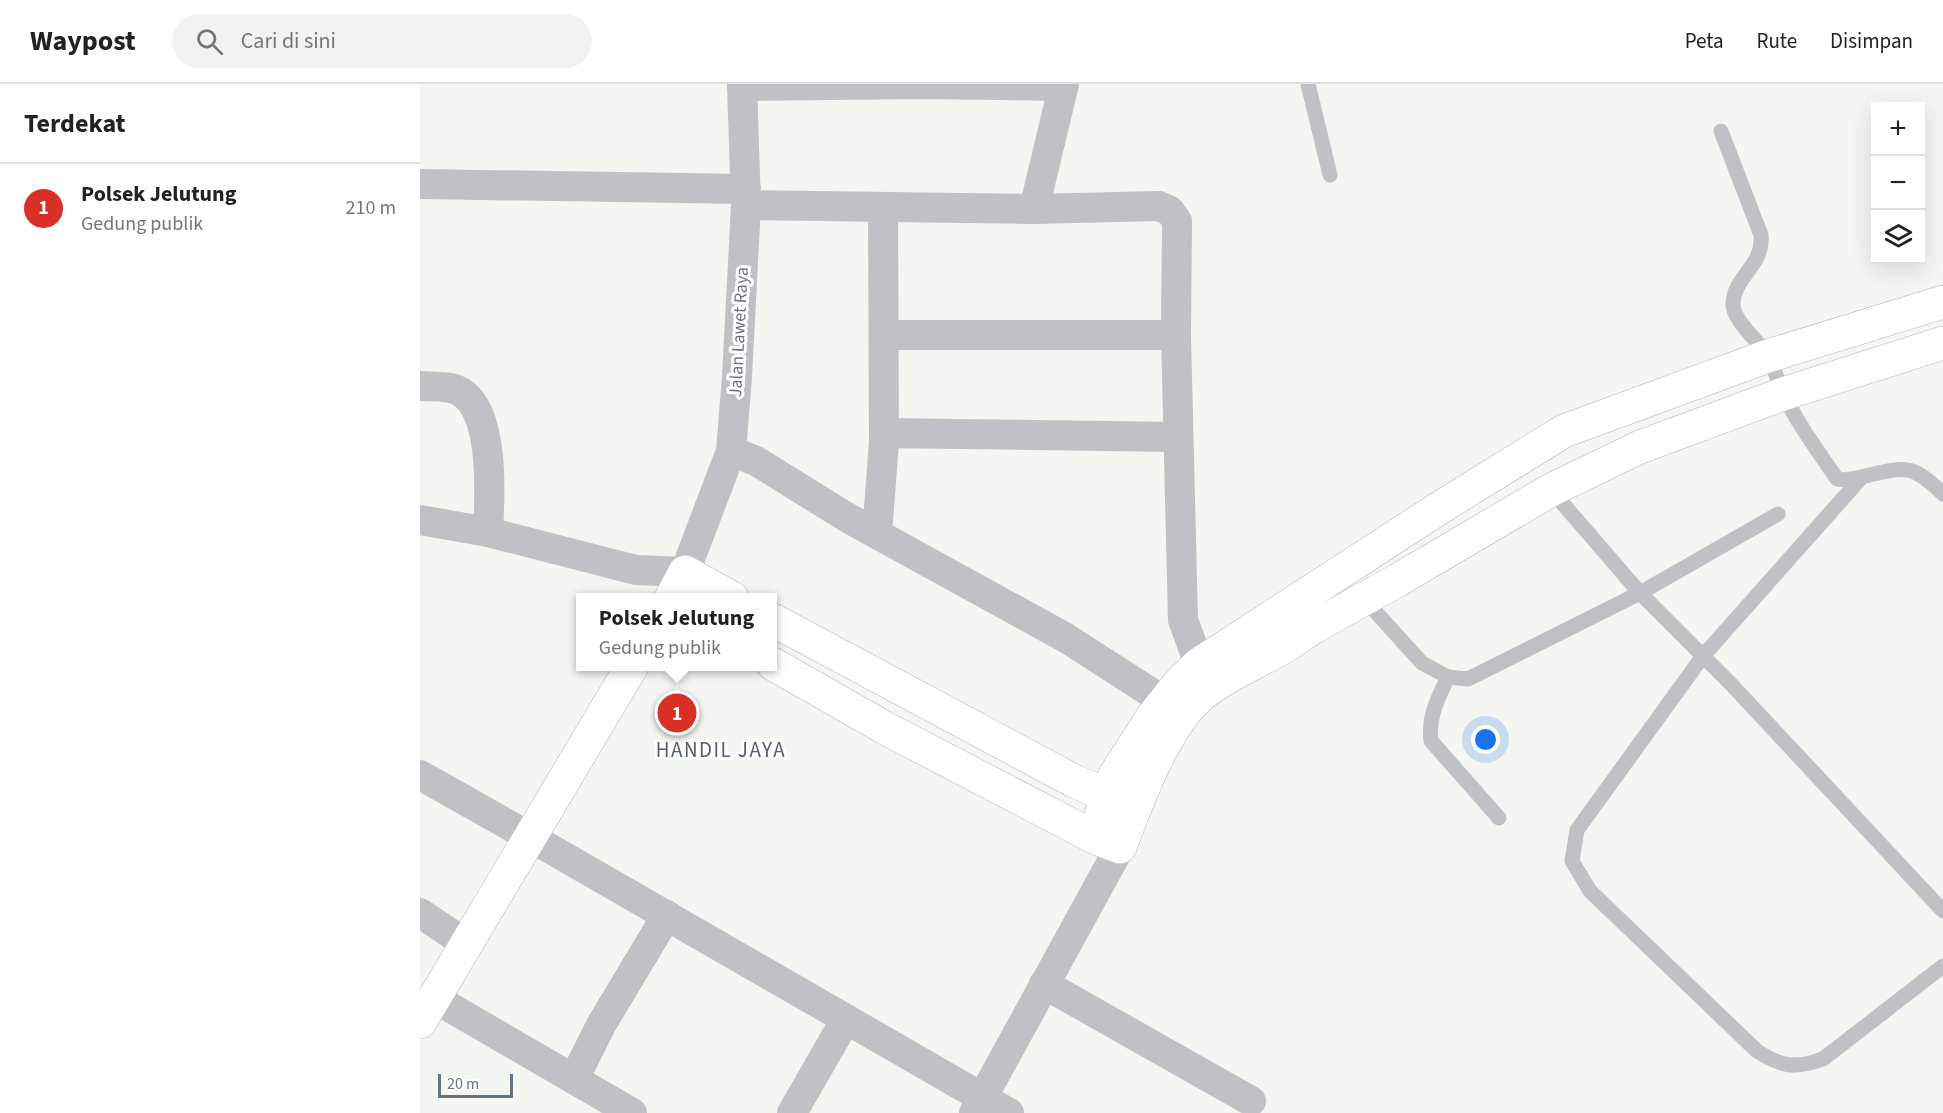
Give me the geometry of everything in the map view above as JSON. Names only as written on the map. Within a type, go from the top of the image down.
[{"type":"street","points":[[742,85],[1063,85],[1034,209]]},
{"type":"street","name":"Jalan Lawet Raya","points":[[678,585],[731,451],[746,197],[742,85]]},
{"type":"street","points":[[420,184],[746,197],[883,207],[1034,209],[1159,206],[1170,211],[1176,221],[1176,335],[1183,620],[1210,673]]},
{"type":"street","points":[[877,534],[884,433],[883,207]]},
{"type":"street","points":[[1120,801],[1142,789],[1180,718],[1192,704],[1210,673],[1268,619],[1564,431],[1768,356],[1943,302]]},
{"type":"street","points":[[885,335],[1176,335]]},
{"type":"street","points":[[979,1105],[1101,880],[1108,843],[1120,801],[1115,775],[1164,701],[1177,686],[1276,651],[1551,490],[1640,447],[1783,394],[1943,343]]},
{"type":"street","points":[[420,386],[449,387],[459,391],[475,409],[483,429],[490,480],[488,532]]},
{"type":"street","points":[[884,433],[1178,437]]},
{"type":"street","points":[[731,451],[756,461],[848,518],[1066,638],[1164,701]]},
{"type":"street","points":[[420,520],[488,532],[636,570],[678,585],[714,593]]},
{"type":"street","points":[[636,570],[658,593]]},
{"type":"street","points":[[777,622],[1074,781],[1120,801]]},
{"type":"street","points":[[777,666],[885,728],[1108,843]]},
{"type":"street","points":[[629,671],[468,945],[427,1010],[574,1079],[632,1113]]},
{"type":"street","points":[[885,728],[905,691]]},
{"type":"street","points":[[420,776],[846,1018],[979,1105],[1009,1113]]},
{"type":"street","points":[[420,913],[468,945]]},
{"type":"street","points":[[574,1079],[601,1025],[667,915]]},
{"type":"street","points":[[1044,984],[1251,1101]]},
{"type":"street","points":[[792,1113],[846,1018]]},
{"type":"lane","points":[[1308,84],[1330,175]]},
{"type":"lane","points":[[1721,131],[1761,235],[1762,245],[1754,266],[1737,286],[1733,308],[1738,318],[1768,356],[1783,394],[1837,479],[1847,481],[1899,468],[1909,469],[1929,480],[1943,494]]},
{"type":"lane","points":[[1862,477],[1703,656],[1577,830],[1572,861],[1590,891],[1757,1051],[1777,1064],[1805,1065],[1823,1059],[1943,966]]},
{"type":"lane","points":[[1551,490],[1640,593],[1738,692],[1943,911]]},
{"type":"lane","points":[[1364,599],[1422,663],[1448,677],[1468,679],[1640,593],[1778,514]]},
{"type":"lane","points":[[1448,677],[1429,724],[1431,741],[1499,818]]},
{"type":"place","name":"Polsek Jelutung","points":[[677,713]]},
{"type":"district","name":"HANDIL JAYA","points":[[721,750]]}]
